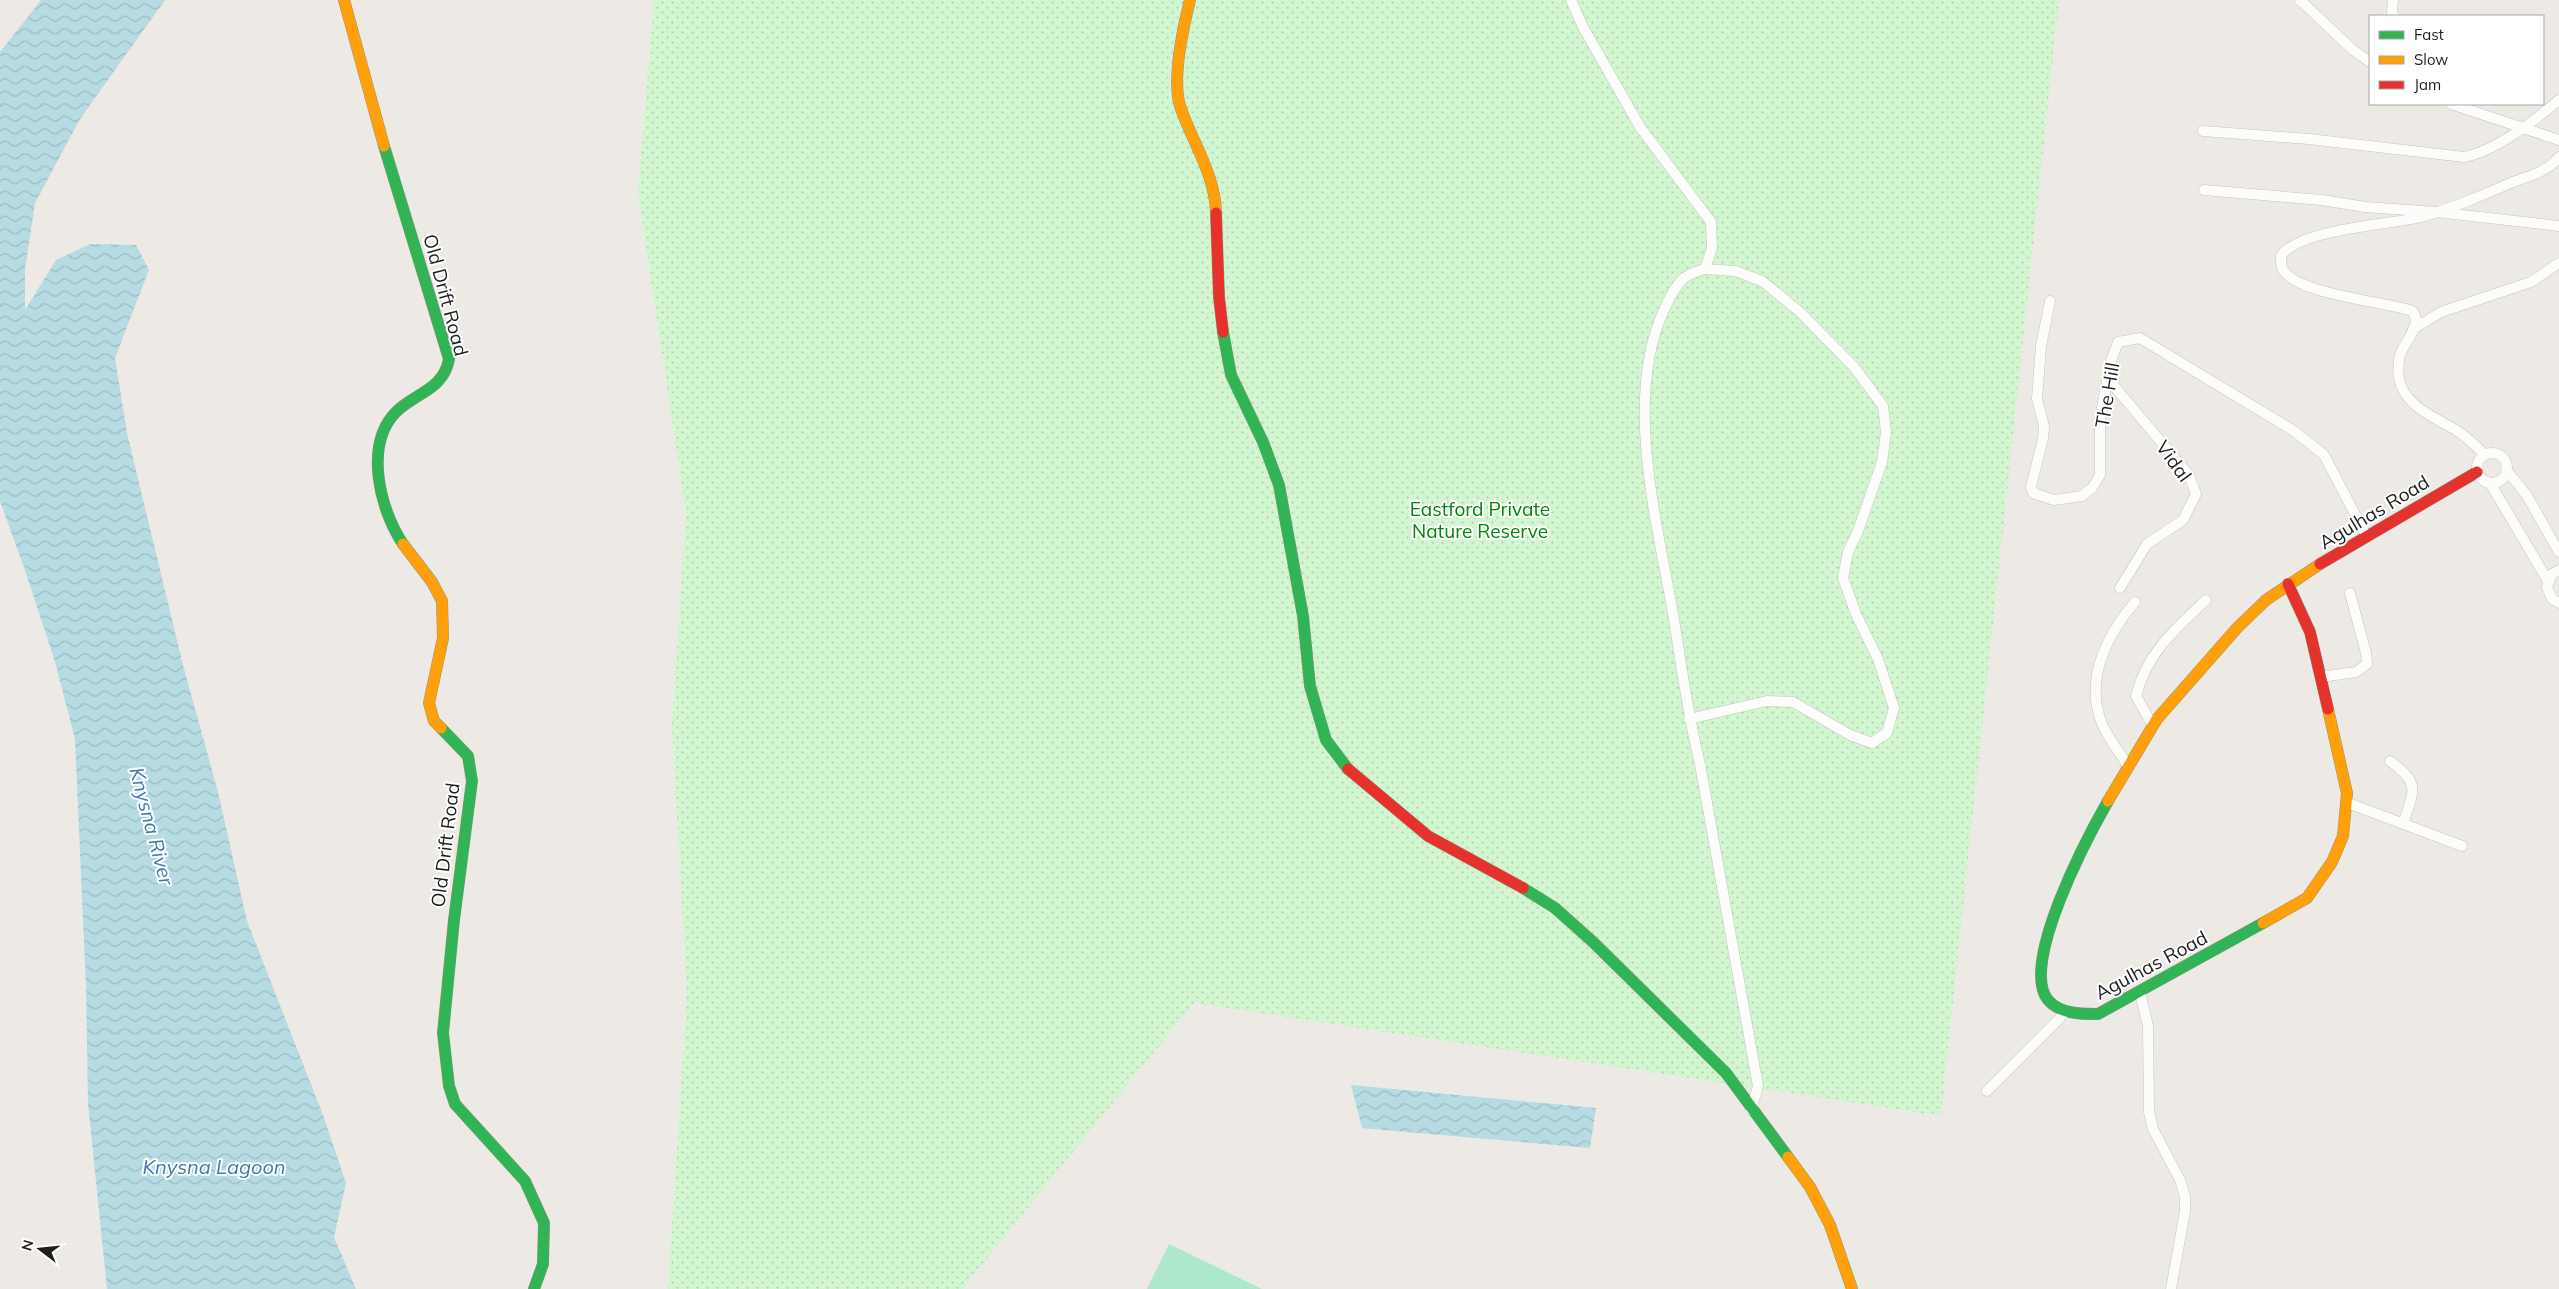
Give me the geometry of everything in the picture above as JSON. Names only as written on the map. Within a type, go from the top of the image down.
[{"type":"street","name":"Old Drift Road","points":[[344,0],[381,135],[448,359],[448,368],[437,384],[396,412],[388,423],[379,458],[378,480],[387,519],[432,582],[442,600],[444,620],[429,703],[430,715],[434,722],[468,756],[470,766],[471,799],[454,920],[443,1033],[449,1086],[455,1104],[524,1180],[544,1223],[543,1264],[534,1289]]},
{"type":"street","points":[[1190,0],[1181,38],[1178,97],[1181,109],[1210,172],[1216,205],[1218,297],[1225,351],[1231,375],[1263,442],[1279,485],[1303,616],[1310,686],[1326,740],[1332,752],[1354,776],[1428,836],[1513,882],[1554,908],[1593,942],[1726,1073],[1742,1093],[1751,1110],[1794,1162],[1810,1187],[1830,1225],[1852,1289]]},
{"type":"street","points":[[1571,0],[1583,27],[1640,127],[1711,222],[1712,248],[1705,269]]},
{"type":"street","points":[[2300,0],[2353,50],[2369,61]]},
{"type":"street","points":[[2393,0],[2394,15]]},
{"type":"street","points":[[2203,131],[2309,139],[2464,157],[2479,154],[2521,128],[2559,100]]},
{"type":"street","points":[[2454,105],[2559,140]]},
{"type":"street","points":[[2486,455],[2471,440],[2417,408],[2405,392],[2399,378],[2398,365],[2405,344],[2413,329],[2415,314],[2412,311],[2354,300],[2303,284],[2290,277],[2282,267],[2281,256],[2294,244],[2340,231],[2419,217],[2461,204],[2546,169],[2559,157]]},
{"type":"street","points":[[2204,190],[2436,212],[2559,226]]},
{"type":"street","points":[[2413,329],[2441,312],[2531,282],[2559,263]]},
{"type":"street","points":[[1688,719],[1768,700],[1793,702],[1834,727],[1872,743],[1887,733],[1894,708],[1878,660],[1856,614],[1842,578],[1848,552],[1858,531],[1882,462],[1886,432],[1883,406],[1854,367],[1800,312],[1762,281],[1735,271],[1705,269],[1684,278],[1671,294],[1652,343],[1644,400],[1651,487],[1688,719],[1702,774],[1758,1086],[1751,1110]]},
{"type":"street","name":"The Hill","points":[[2050,301],[2041,346],[2037,399],[2044,426],[2043,439],[2031,487],[2033,493],[2054,500],[2082,496],[2092,488],[2100,475],[2100,418],[2109,380],[2111,361],[2118,342],[2140,338],[2294,430],[2324,455],[2366,535]]},
{"type":"street","name":"Vidal","points":[[2109,380],[2189,475],[2196,494],[2183,520],[2147,544],[2120,588]]},
{"type":"street","points":[[2548,581],[2490,483],[2482,480],[2478,472],[2479,460],[2486,455],[2495,454],[2500,456],[2506,470],[2526,494],[2559,552]]},
{"type":"street","points":[[2490,483],[2503,478],[2506,470]]},
{"type":"street","name":"Agulhas Road","points":[[2288,584],[2310,632],[2348,803],[2344,834],[2330,870],[2307,898],[2140,992],[2098,1014],[2065,1013],[2054,1007],[2046,997],[2040,983],[2041,955],[2061,895],[2128,766],[2153,726],[2251,613],[2288,584],[2366,535],[2478,472]]},
{"type":"street","points":[[2559,570],[2552,574],[2548,581],[2548,594],[2559,603]]},
{"type":"street","points":[[2321,677],[2356,672],[2367,664],[2366,653],[2350,593]]},
{"type":"street","points":[[2153,726],[2136,696],[2140,677],[2167,637],[2206,600]]},
{"type":"street","points":[[2128,766],[2104,729],[2095,694],[2096,676],[2116,624],[2135,602]]},
{"type":"street","points":[[2390,761],[2406,773],[2412,783],[2411,797],[2403,824]]},
{"type":"street","points":[[2348,803],[2462,846]]},
{"type":"street","points":[[2140,992],[2148,1026],[2149,1112],[2153,1130],[2180,1180],[2185,1197],[2185,1211],[2171,1289]]},
{"type":"street","points":[[1987,1092],[2065,1013]]},
{"type":"green space","name":"Eastford Private Nature Reserve","points":[[654,0],[2059,0],[1941,1116],[1194,1003],[962,1289],[668,1289],[687,993],[672,725],[686,514],[638,192]]},
{"type":"green space","points":[[1169,1244],[1262,1289],[1147,1289]]},
{"type":"water","name":"Knysna Lagoon","points":[[41,0],[165,0],[80,119],[35,203],[25,270],[25,310],[56,260],[90,244],[136,245],[149,270],[115,358],[127,433],[183,665],[218,792],[247,921],[323,1115],[346,1183],[334,1237],[356,1289],[107,1289],[88,1103],[86,987],[75,739],[55,662],[0,501],[0,52]]},
{"type":"water","points":[[1351,1085],[1596,1108],[1590,1148],[1362,1128]]},
{"type":"traffic: fast","points":[[384,146],[449,359],[446,369],[435,384],[397,411],[387,425],[380,441],[378,459],[382,496],[388,514],[403,544]]},
{"type":"traffic: fast","points":[[1223,332],[1231,375],[1263,442],[1279,485],[1303,616],[1310,686],[1326,740],[1348,769]]},
{"type":"traffic: fast","points":[[441,728],[468,756],[472,781],[454,920],[443,1033],[449,1086],[455,1104],[525,1181],[544,1223],[543,1264],[534,1289]]},
{"type":"traffic: fast","points":[[2108,801],[2073,870],[2049,931],[2042,959],[2041,983],[2048,1000],[2053,1005],[2065,1011],[2098,1014],[2263,923]]},
{"type":"traffic: fast","points":[[1523,888],[1555,908],[1593,942],[1726,1073],[1788,1157]]},
{"type":"traffic: slow","points":[[344,0],[384,146]]},
{"type":"traffic: slow","points":[[1190,0],[1179,55],[1178,98],[1208,173],[1215,199],[1216,213]]},
{"type":"traffic: slow","points":[[403,544],[432,582],[442,601],[443,638],[429,703],[434,721],[441,728]]},
{"type":"traffic: slow","points":[[2108,801],[2157,719],[2237,628],[2266,600],[2320,564]]},
{"type":"traffic: slow","points":[[2263,923],[2307,898],[2332,862],[2343,836],[2347,793],[2328,709]]},
{"type":"traffic: slow","points":[[1788,1157],[1810,1187],[1830,1225],[1852,1289]]},
{"type":"traffic: jam","points":[[1216,213],[1219,297],[1223,332]]},
{"type":"traffic: jam","points":[[2320,564],[2477,472]]},
{"type":"traffic: jam","points":[[2288,584],[2310,632],[2328,709]]},
{"type":"traffic: jam","points":[[1348,769],[1428,836],[1523,888]]},
{"type":"water label","name":"Knysna River","points":[[152,826]]}]
